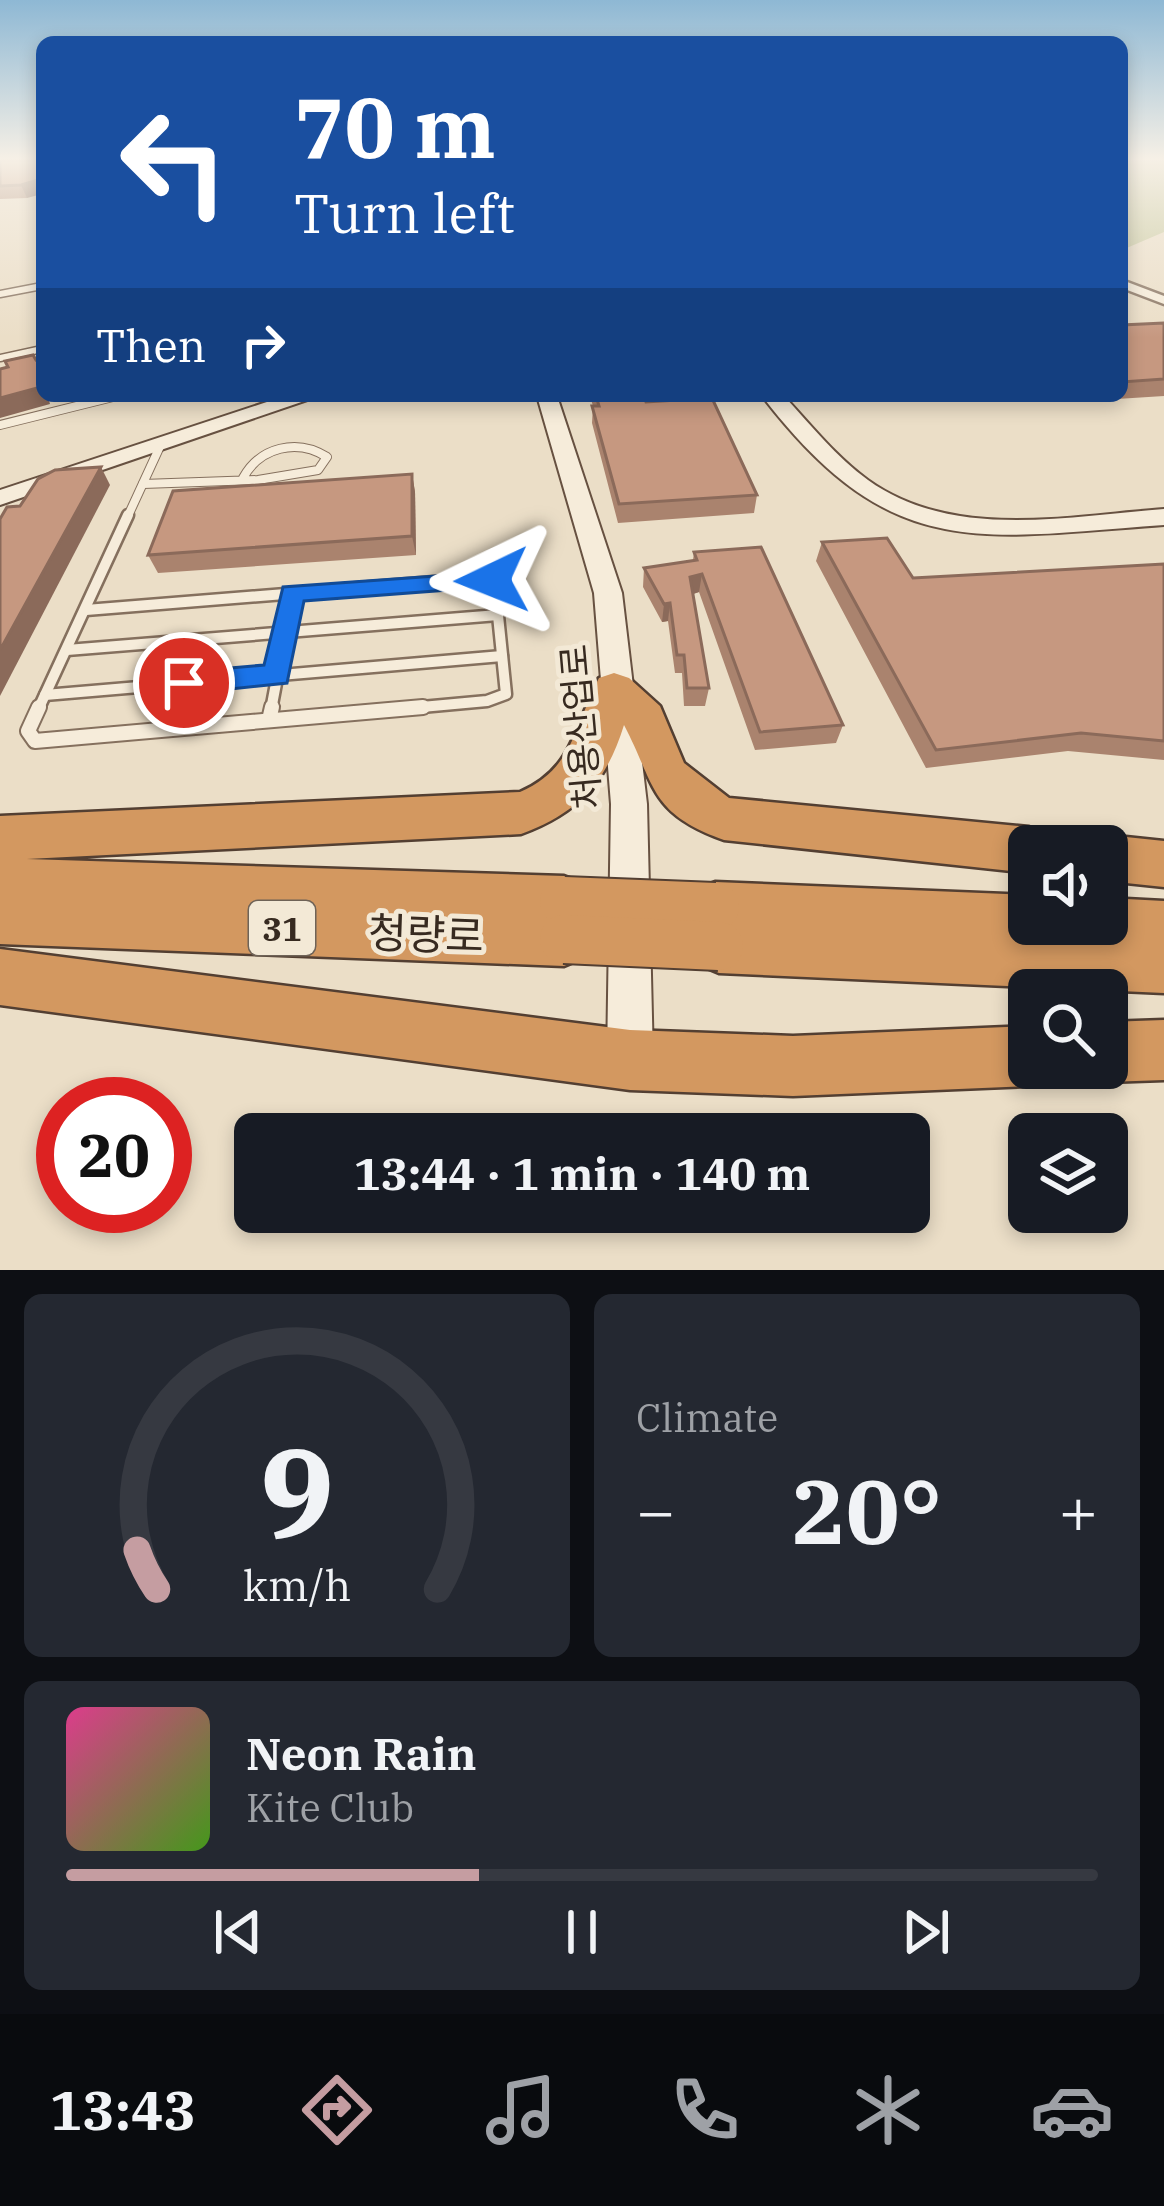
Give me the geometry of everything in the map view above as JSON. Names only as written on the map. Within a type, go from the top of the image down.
[{"type":"highway","points":[[0,838],[521,813],[568,792],[580,776],[614,689],[645,718],[666,775],[702,808],[724,819],[1008,848]]},
{"type":"highway","points":[[1128,860],[1164,864]]},
{"type":"highway","name":"청량로","points":[[0,882],[564,920]]},
{"type":"highway","name":"청량로","points":[[0,918],[564,920]]},
{"type":"highway","points":[[564,920],[717,926],[1164,965]]},
{"type":"highway","points":[[717,926],[1008,921]]},
{"type":"highway","points":[[1128,925],[1164,927]]},
{"type":"highway","points":[[0,976],[630,1060],[793,1066],[1008,1056]]},
{"type":"highway","points":[[1128,1051],[1164,1050]]},
{"type":"street","points":[[1128,286],[1164,300]]},
{"type":"street","points":[[0,498],[164,439],[289,402]]},
{"type":"street","name":"처용산업로","points":[[549,402],[608,593],[628,804],[630,1060]]},
{"type":"street","points":[[778,402],[862,488],[904,512],[979,527],[1164,517]]},
{"type":"lane","points":[[0,294],[36,287]]},
{"type":"lane","points":[[0,358],[36,350]]},
{"type":"lane","points":[[0,425],[93,402]]},
{"type":"lane","points":[[86,610],[483,578],[495,586],[506,694],[497,699],[35,741],[28,731],[164,439]]},
{"type":"lane","points":[[143,484],[243,478],[311,473],[327,458],[310,448],[271,450],[252,460],[243,478]]},
{"type":"lane","points":[[268,720],[292,593]]},
{"type":"lane","points":[[67,650],[498,615]]},
{"type":"lane","points":[[45,695],[502,656]]},
{"type":"green space","points":[[1128,219],[1164,219],[1164,232],[1128,247]]},
{"type":"building","points":[[1164,323],[1164,379],[1128,382],[1128,325]]},
{"type":"building","points":[[33,355],[36,388],[0,398],[0,369],[8,367],[5,361]]},
{"type":"building","points":[[598,402],[714,402],[757,495],[619,504],[592,406],[599,406]]},
{"type":"building","points":[[101,467],[0,650],[0,519],[7,507],[20,506],[38,479],[55,470]]},
{"type":"building","points":[[412,474],[412,536],[148,555],[173,491]]},
{"type":"building","points":[[887,538],[913,578],[1164,564],[1164,741],[1081,733],[936,750],[822,542]]},
{"type":"building","points":[[761,547],[843,725],[760,732],[702,574],[690,577],[709,688],[687,688],[670,603],[664,604],[644,568],[697,560],[694,552]]},
{"type":"route","points":[[184,683],[277,675],[292,593],[492,580]]}]
